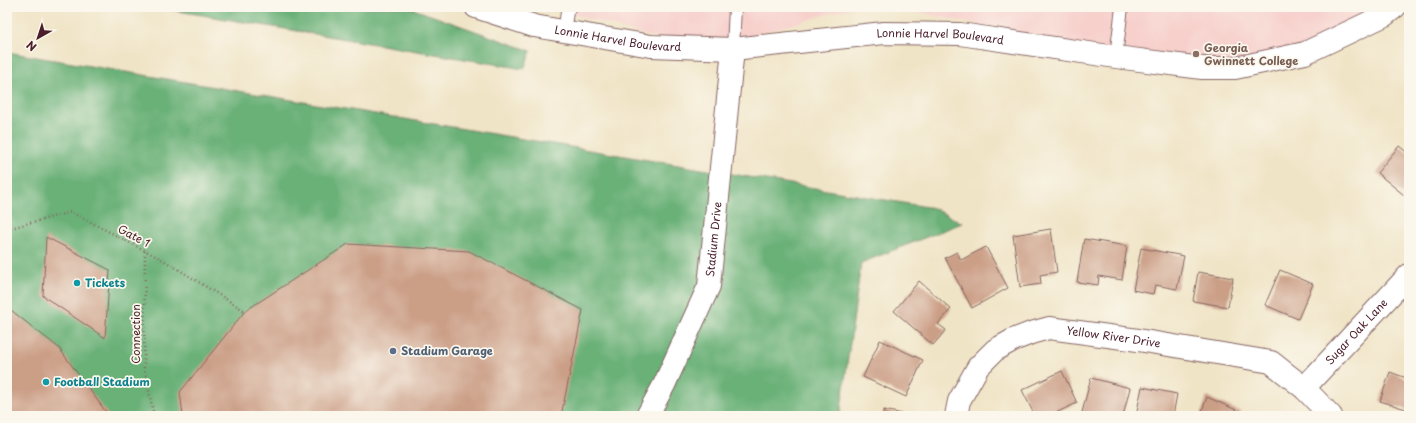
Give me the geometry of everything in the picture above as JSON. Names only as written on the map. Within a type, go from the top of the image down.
[{"type":"street","name":"Lonnie Harvel Boulevard","points":[[476,7],[534,26],[651,46],[733,49],[884,33],[960,34],[1202,68],[1235,68],[1304,53],[1385,15],[1395,7]]},
{"type":"street","name":"Stadium Drive","points":[[647,416],[664,385],[709,286],[733,49]]},
{"type":"street","name":"Sugar Oak Lane","points":[[1304,388],[1409,275]]},
{"type":"street","name":"Yellow River Drive","points":[[956,416],[959,401],[978,367],[995,350],[1013,340],[1049,328],[1138,340],[1271,362],[1304,388],[1331,416]]},
{"type":"lane","points":[[564,32],[567,12],[570,7]]},
{"type":"lane","points":[[733,49],[735,7]]},
{"type":"lane","points":[[1116,57],[1122,7]]},
{"type":"path","name":"Gate 1","points":[[7,229],[71,212],[165,262],[245,311]]},
{"type":"path","name":"Connection","points":[[145,251],[144,367],[154,416]]},
{"type":"shaded area","points":[[548,7],[853,7],[698,51]]},
{"type":"shaded area","name":"Georgia Gwinnett College","points":[[895,7],[1391,7],[1364,34],[1200,73]]},
{"type":"green space","points":[[154,7],[408,7],[531,51],[524,69]]},
{"type":"green space","points":[[7,52],[933,208],[962,223],[861,263],[840,416],[7,416]]},
{"type":"building","points":[[1399,146],[1409,154],[1409,189],[1404,195],[1377,173]]},
{"type":"building","points":[[1051,229],[1057,272],[1040,275],[1041,284],[1020,287],[1013,235]]},
{"type":"building","name":"Tickets","points":[[46,237],[110,270],[105,338],[43,296]]},
{"type":"building","points":[[1084,239],[1127,246],[1122,280],[1099,276],[1098,285],[1077,282]]},
{"type":"building","name":"Stadium Garage","points":[[348,244],[469,251],[583,310],[561,416],[183,416],[180,392],[245,311]]},
{"type":"building","points":[[986,247],[1008,288],[972,308],[945,258],[957,252],[961,260]]},
{"type":"building","points":[[1141,248],[1184,256],[1177,289],[1155,285],[1153,294],[1133,290]]},
{"type":"building","points":[[1280,270],[1313,284],[1298,319],[1265,305]]},
{"type":"building","points":[[1198,272],[1233,278],[1228,307],[1193,301]]},
{"type":"building","points":[[919,281],[951,309],[938,324],[946,330],[933,345],[894,311]]},
{"type":"building","name":"Football Stadium","points":[[7,307],[59,348],[109,416],[7,416]]},
{"type":"building","points":[[880,340],[923,360],[906,397],[863,377]]},
{"type":"building","points":[[1062,371],[1077,403],[1051,415],[1035,416],[1022,390]]},
{"type":"building","points":[[1390,372],[1409,379],[1409,410],[1380,401]]},
{"type":"building","points":[[1091,378],[1130,388],[1123,416],[1081,416]]},
{"type":"building","points":[[1142,387],[1177,394],[1173,416],[1136,416]]},
{"type":"building","points":[[1207,397],[1241,412],[1239,416],[1200,416]]},
{"type":"building","points":[[884,410],[907,415],[882,416]]},
{"type":"place","name":"Georgia Gwinnett College","points":[[1196,54]]},
{"type":"place","name":"Tickets","points":[[77,283]]},
{"type":"place","name":"Stadium Garage","points":[[393,351]]},
{"type":"place","name":"Football Stadium","points":[[46,382]]}]
